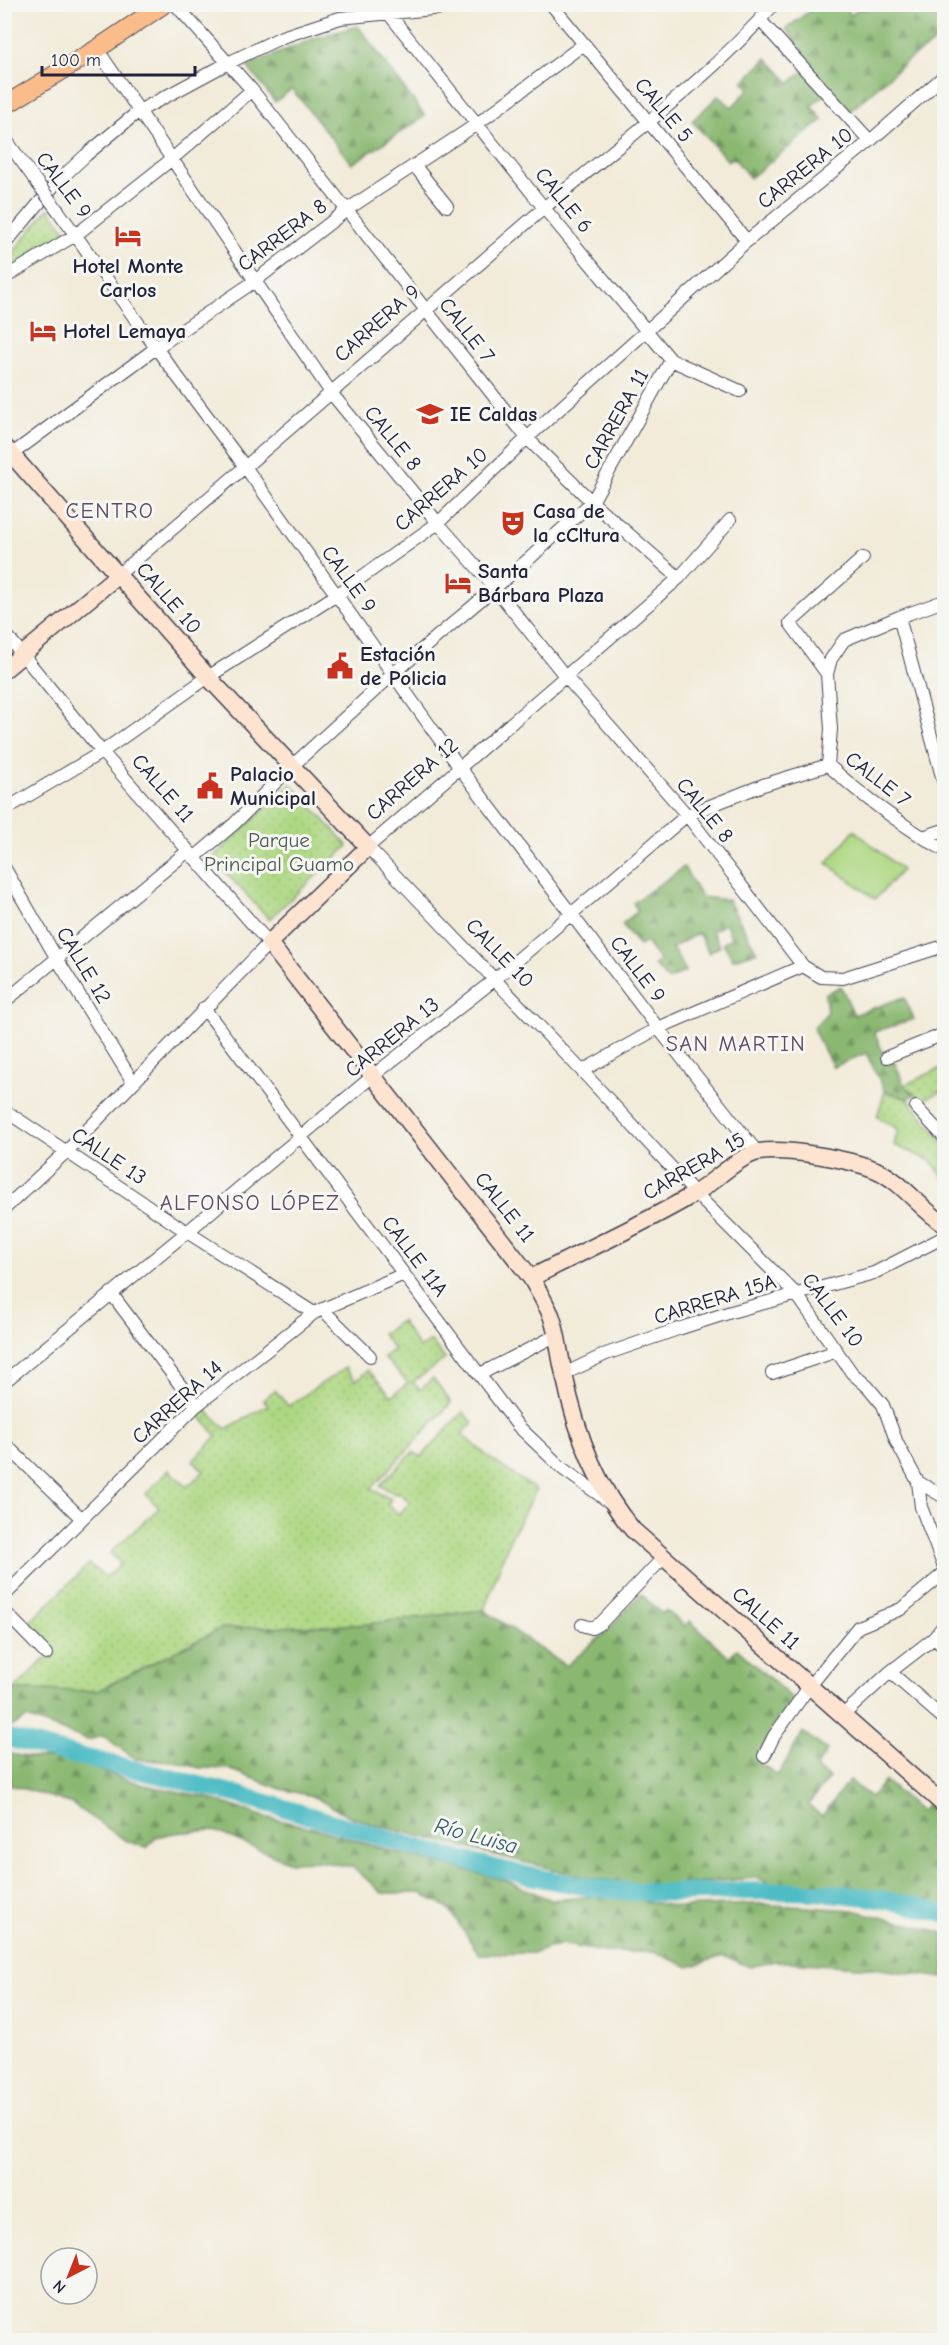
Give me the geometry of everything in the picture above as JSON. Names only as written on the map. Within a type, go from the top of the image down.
[{"type":"main road","points":[[4,106],[97,49],[164,4]]},
{"type":"main road","name":"CALLE 10","points":[[7,453],[119,574],[208,677],[368,847]]},
{"type":"main road","name":"CARRERA 9","points":[[4,670],[119,574]]},
{"type":"main road","name":"CARRERA 12","points":[[269,943],[368,847]]},
{"type":"main road","name":"CALLE 11","points":[[269,943],[531,1278],[550,1315],[557,1335],[564,1374],[588,1454],[615,1506],[633,1530],[809,1688],[942,1797]]},
{"type":"main road","name":"CARRERA 15","points":[[531,1278],[695,1193],[757,1152],[786,1151],[820,1156],[875,1170],[914,1197],[945,1224]]},
{"type":"street","name":"CALLE 7","points":[[175,4],[252,90],[527,438],[592,502],[679,578]]},
{"type":"street","points":[[4,245],[56,183],[139,111],[228,63],[282,38],[340,18],[384,8],[484,4]]},
{"type":"street","name":"CALLE 5","points":[[552,4],[747,241]]},
{"type":"street","name":"CARRERA 9","points":[[119,574],[332,394],[544,208],[720,61],[774,4]]},
{"type":"street","name":"CALLE 6","points":[[384,8],[544,208],[671,360],[740,391]]},
{"type":"street","points":[[760,20],[870,141]]},
{"type":"street","name":"CARRERA 8","points":[[7,453],[255,281],[348,209],[477,124],[584,44]]},
{"type":"street","name":"CALLE 8","points":[[97,49],[332,394],[438,523],[495,588],[565,676],[687,815],[804,966]]},
{"type":"street","name":"CARRERA 10","points":[[4,810],[102,752],[208,677],[335,596],[438,523],[527,438],[747,241],[870,141],[945,76]]},
{"type":"street","points":[[4,278],[77,234],[172,159],[252,90]]},
{"type":"street","name":"CALLE 9","points":[[4,137],[77,234],[156,348],[246,468],[335,596],[394,673],[460,768],[658,1028],[757,1152]]},
{"type":"street","points":[[414,165],[447,206]]},
{"type":"street","name":"CARRERA 11","points":[[4,1002],[191,855],[234,824],[291,767],[394,673],[592,502],[671,360]]},
{"type":"street","name":"CARRERA 12","points":[[368,847],[679,578],[730,520]]},
{"type":"street","points":[[827,674],[790,623],[863,558]]},
{"type":"street","points":[[827,674],[831,659],[844,640],[945,601]]},
{"type":"street","points":[[899,617],[945,784]]},
{"type":"street","name":"CALLE 11","points":[[4,632],[102,752],[269,943]]},
{"type":"street","name":"CALLE 7","points":[[827,674],[831,729],[828,765],[849,784],[945,850]]},
{"type":"street","name":"CARRERA 13","points":[[4,1382],[188,1232],[374,1075],[494,980],[687,815],[763,785],[828,765]]},
{"type":"street","points":[[923,837],[945,830]]},
{"type":"street","name":"CALLE 10","points":[[368,847],[695,1193],[797,1295],[852,1373],[883,1405],[897,1443],[918,1482]]},
{"type":"street","name":"CALLE 12","points":[[4,867],[57,959],[133,1082]]},
{"type":"street","name":"CARRERA 12","points":[[4,1209],[67,1151],[269,943]]},
{"type":"street","points":[[582,1071],[658,1028],[804,966],[821,977],[843,978],[945,946]]},
{"type":"street","name":"CALLE 11A","points":[[204,1008],[518,1425],[562,1469],[615,1506]]},
{"type":"street","points":[[886,1057],[945,1034]]},
{"type":"street","points":[[916,1107],[945,1137]]},
{"type":"street","name":"CALLE 13","points":[[4,1110],[188,1232],[318,1311],[370,1356]]},
{"type":"street","name":"CARRERA 15A","points":[[564,1374],[606,1354],[678,1329],[874,1273],[945,1237]]},
{"type":"street","name":"CARRERA 14","points":[[4,1596],[196,1406],[318,1311],[404,1274]]},
{"type":"street","points":[[111,1293],[196,1406]]},
{"type":"street","points":[[480,1374],[557,1335]]},
{"type":"street","points":[[772,1373],[837,1351]]},
{"type":"street","points":[[4,1443],[82,1519]]},
{"type":"street","points":[[918,1482],[945,1497]]},
{"type":"street","points":[[918,1482],[921,1507],[945,1567]]},
{"type":"street","points":[[582,1625],[592,1628],[601,1623],[664,1557]]},
{"type":"street","points":[[764,1756],[774,1736],[858,1627],[901,1609],[945,1573]]},
{"type":"street","points":[[4,1611],[46,1654]]},
{"type":"street","points":[[842,1716],[945,1625]]},
{"type":"street","points":[[933,1638],[945,1647]]},
{"type":"street","points":[[890,1672],[945,1719]]},
{"type":"green space","points":[[817,5],[843,5],[851,15],[863,5],[944,5],[944,36],[908,60],[849,112],[828,93],[811,106],[823,120],[750,178],[734,158],[728,161],[692,121],[718,96],[732,107],[749,89],[743,82],[767,58],[790,83],[812,63],[786,29]]},
{"type":"green space","points":[[358,26],[425,116],[352,164],[292,89],[275,102],[247,66],[315,38]]},
{"type":"green space","points":[[49,208],[68,234],[5,277],[5,262]]},
{"type":"green space","name":"Parque Principal Guamo","points":[[291,784],[348,846],[269,919],[212,858]]},
{"type":"green space","points":[[854,830],[902,870],[875,899],[827,863]]},
{"type":"green space","points":[[684,867],[701,897],[728,900],[757,952],[733,959],[723,943],[731,938],[726,923],[712,931],[720,946],[709,953],[698,933],[672,948],[686,971],[668,980],[654,965],[660,961],[646,942],[639,946],[622,924],[638,911],[633,903]]},
{"type":"green space","points":[[841,986],[854,1015],[904,997],[914,1019],[874,1032],[888,1064],[894,1061],[904,1085],[914,1094],[908,1099],[885,1091],[866,1053],[833,1067],[814,1027],[827,1013],[825,994]]},
{"type":"green space","points":[[944,1067],[944,1098],[940,1091],[922,1101],[904,1085]]},
{"type":"green space","points":[[885,1091],[908,1099],[944,1142],[944,1178],[931,1161],[894,1145],[898,1129],[877,1117]]},
{"type":"green space","points":[[401,1321],[419,1348],[431,1341],[445,1359],[413,1382],[420,1390],[433,1378],[451,1403],[371,1489],[391,1499],[387,1504],[399,1514],[410,1502],[398,1492],[395,1494],[380,1485],[413,1452],[421,1457],[463,1412],[473,1423],[462,1434],[491,1459],[536,1490],[510,1539],[484,1610],[359,1625],[222,1628],[97,1691],[14,1690],[44,1660],[53,1657],[25,1627],[89,1564],[106,1577],[121,1564],[110,1553],[159,1508],[146,1494],[169,1470],[187,1487],[204,1471],[193,1461],[217,1436],[197,1413],[203,1407],[226,1429],[268,1405],[263,1400],[275,1390],[288,1406],[345,1368],[356,1381],[368,1370],[392,1396],[408,1383],[383,1357],[394,1349],[382,1334]]},
{"type":"green space","points":[[641,1594],[662,1614],[666,1610],[685,1626],[690,1621],[729,1657],[737,1649],[793,1699],[772,1728],[757,1762],[778,1775],[803,1732],[827,1750],[816,1768],[829,1778],[808,1805],[822,1816],[849,1781],[871,1797],[885,1781],[921,1811],[930,1802],[944,1814],[944,1908],[888,1895],[778,1886],[757,1878],[659,1886],[584,1877],[376,1825],[351,1817],[312,1796],[281,1789],[229,1769],[200,1768],[181,1763],[136,1759],[103,1736],[88,1740],[27,1718],[13,1726],[5,1727],[4,1680],[15,1690],[97,1691],[222,1628],[359,1625],[484,1610],[566,1666],[607,1631]]},
{"type":"green space","points":[[4,1753],[33,1758],[66,1759],[144,1785],[205,1797],[265,1817],[314,1828],[391,1851],[505,1880],[551,1900],[608,1895],[679,1907],[758,1904],[853,1910],[944,1933],[944,1978],[873,1968],[775,1961],[750,1967],[723,1956],[689,1967],[654,1952],[604,1952],[561,1944],[534,1953],[479,1954],[449,1909],[421,1893],[382,1893],[353,1867],[317,1861],[290,1862],[212,1830],[156,1837],[147,1848],[125,1840],[70,1803],[5,1783]]},
{"type":"waterway","name":"Río Luisa","points":[[4,1737],[239,1795],[413,1846],[545,1879],[636,1892],[819,1892],[883,1900],[944,1914]]},
{"type":"place","name":"Hotel Monte Carlos","points":[[128,236]]},
{"type":"place","name":"Hotel Lemaya","points":[[43,331]]},
{"type":"place","name":"IE Caldas","points":[[430,414]]},
{"type":"place","name":"Casa de la cCltura","points":[[513,523]]},
{"type":"place","name":"Santa Bárbara Plaza","points":[[458,583]]},
{"type":"place","name":"Estación de Policia","points":[[340,666]]},
{"type":"place","name":"Palacio Municipal","points":[[210,786]]},
{"type":"district","name":"CENTRO","points":[[110,511]]},
{"type":"district","name":"SAN MARTIN","points":[[736,1044]]},
{"type":"district","name":"ALFONSO LÓPEZ","points":[[250,1203]]}]
